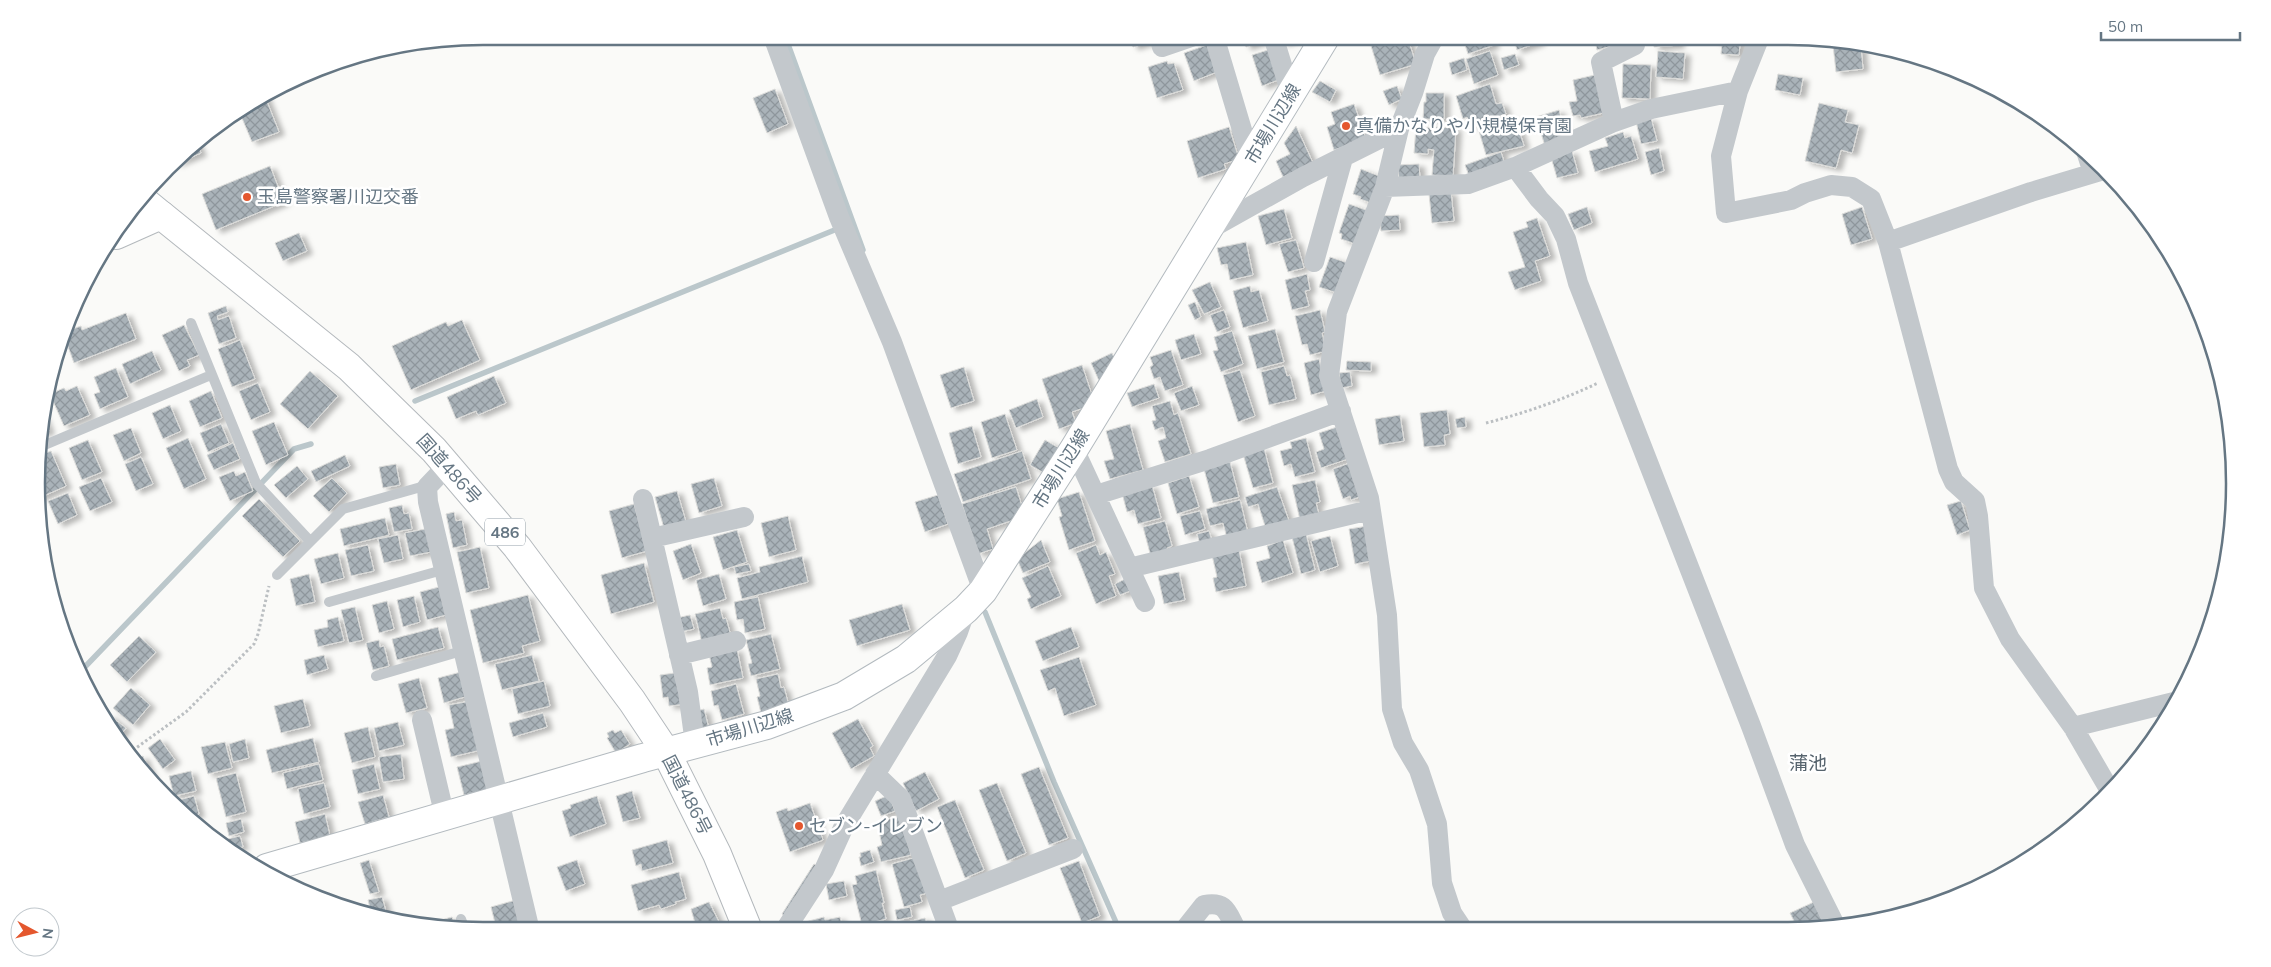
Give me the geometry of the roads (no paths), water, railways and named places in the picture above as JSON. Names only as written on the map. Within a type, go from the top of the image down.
[{"type":"main road","name":"市場川辺線","points":[[271,867],[666,752],[767,725],[844,696],[906,659],[974,600],[1074,449],[1321,45]]},
{"type":"main road","name":"国道486号","points":[[130,225],[152,208],[349,367],[448,465],[517,547],[632,701],[666,752],[718,854],[745,922]]},
{"type":"street","points":[[776,45],[839,217],[892,342],[974,600],[946,656],[844,826],[824,870],[790,922]]},
{"type":"street","points":[[1217,45],[1251,160]]},
{"type":"street","points":[[1276,45],[1291,94]]},
{"type":"street","points":[[1430,45],[1425,54],[1413,94],[1399,129],[1385,187],[1337,312],[1329,376],[1368,498],[1387,615],[1392,709],[1403,743],[1419,770],[1438,824],[1442,883],[1452,913],[1458,922]]},
{"type":"street","points":[[1614,122],[1601,62],[1635,45]]},
{"type":"street","points":[[1756,45],[1738,91],[1722,156],[1726,213],[1791,200],[1805,192],[1831,185],[1852,186],[1871,199],[1888,242],[1948,469],[1954,482],[1974,501],[1978,516],[1984,588],[2010,639],[2073,727],[2106,785]]},
{"type":"street","points":[[1385,187],[1468,184],[1515,167],[1614,122],[1651,109],[1738,91]]},
{"type":"street","points":[[1210,229],[1303,178],[1399,129]]},
{"type":"street","points":[[1314,262],[1343,158]]},
{"type":"street","points":[[1515,167],[1539,199],[1555,216],[1566,239],[1578,283],[1752,726],[1795,845],[1832,919]]},
{"type":"street","points":[[1888,242],[2031,192],[2097,172]]},
{"type":"street","points":[[1096,495],[1210,458],[1341,411]]},
{"type":"street","points":[[1074,449],[1144,602]]},
{"type":"street","points":[[448,465],[428,487],[428,502],[446,569],[528,922]]},
{"type":"street","points":[[643,499],[688,692],[695,744]]},
{"type":"street","points":[[1129,568],[1370,510]]},
{"type":"street","points":[[652,538],[744,517]]},
{"type":"street","points":[[679,654],[736,641]]},
{"type":"street","points":[[2073,727],[2166,704]]},
{"type":"street","points":[[422,720],[445,817]]},
{"type":"street","points":[[875,774],[901,800],[946,922]]},
{"type":"street","points":[[939,901],[1073,849]]},
{"type":"street","points":[[1191,922],[1204,905],[1215,903],[1224,907],[1232,922]]},
{"type":"lane","points":[[190,323],[210,374],[259,485],[310,541]]},
{"type":"lane","points":[[47,444],[210,374]]},
{"type":"lane","points":[[277,575],[343,509],[421,487],[428,487]]},
{"type":"lane","points":[[329,602],[446,569]]},
{"type":"lane","points":[[376,676],[465,650]]},
{"type":"waterway","points":[[788,45],[863,250]]},
{"type":"waterway","points":[[415,401],[837,229]]},
{"type":"waterway","points":[[85,667],[294,449],[311,444]]},
{"type":"waterway","points":[[985,612],[1054,782],[1116,922]]},
{"type":"place","name":"真備かなりや小規模保育園","points":[[1346,126]]},
{"type":"place","name":"玉島警察署川辺交番","points":[[247,197]]},
{"type":"place","name":"セブン-イレブン","points":[[799,826]]},
{"type":"district","name":"蒲池","points":[[1808,763]]}]
